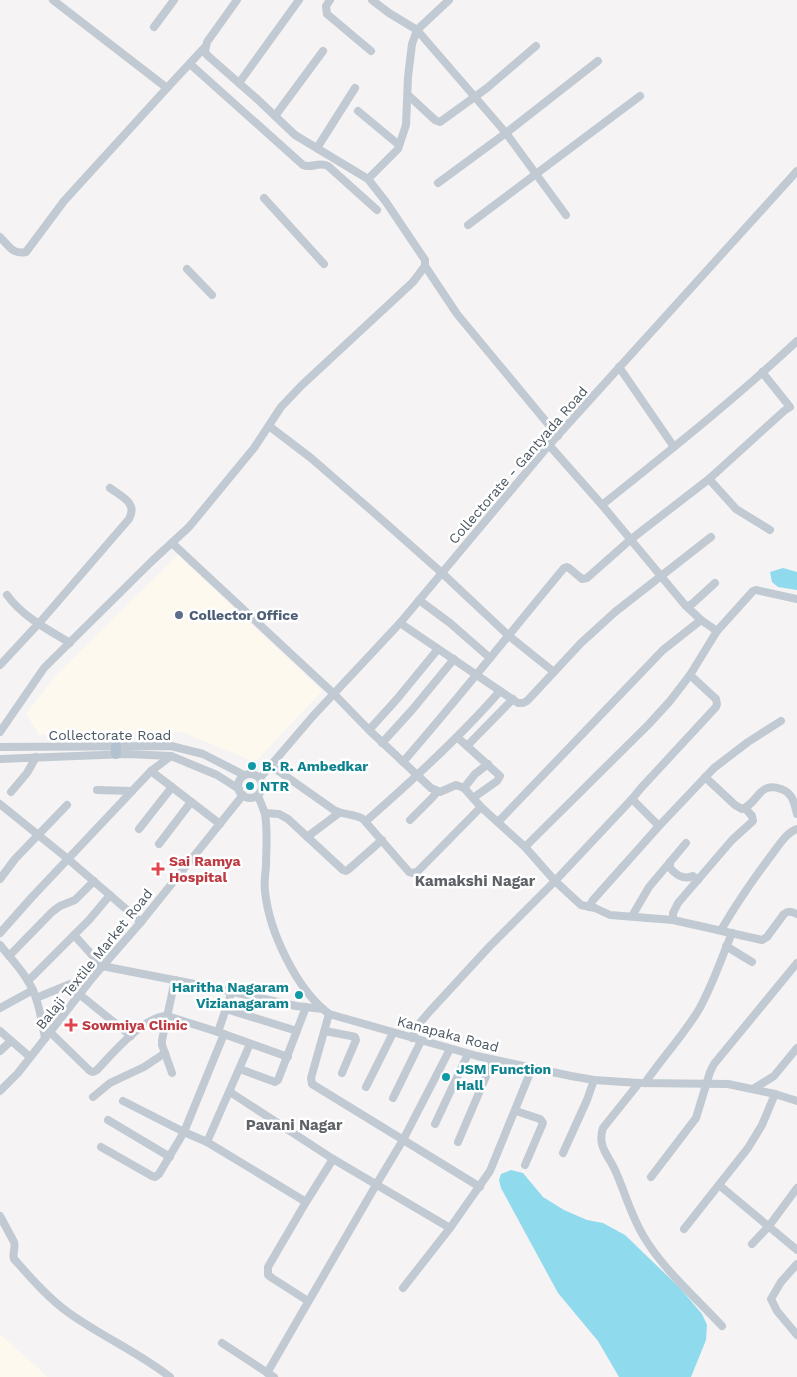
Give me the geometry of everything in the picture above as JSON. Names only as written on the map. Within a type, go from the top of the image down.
[{"type":"street","points":[[53,0],[167,88]]},
{"type":"street","points":[[154,27],[174,0]]},
{"type":"street","points":[[0,237],[13,251],[18,253],[26,252],[64,201],[205,48],[207,42],[237,0]]},
{"type":"street","points":[[239,83],[299,0]]},
{"type":"street","points":[[330,0],[326,6],[328,14],[371,51]]},
{"type":"street","points":[[372,0],[417,30],[506,133],[566,215]]},
{"type":"street","points":[[368,179],[398,149],[406,126],[408,77],[412,44],[417,30],[449,0]]},
{"type":"street","points":[[408,95],[435,120],[440,122],[475,97],[536,46]]},
{"type":"street","points":[[205,48],[207,55],[295,135],[368,179],[425,260],[425,266],[457,314],[558,436]]},
{"type":"street","points":[[276,116],[323,51]]},
{"type":"street","points":[[438,183],[598,61]]},
{"type":"street","points":[[190,64],[303,165],[321,164],[328,166],[377,210]]},
{"type":"street","points":[[316,148],[355,88]]},
{"type":"street","points":[[468,225],[640,96]]},
{"type":"street","points":[[358,111],[400,144]]},
{"type":"street","name":"Collectorate - Gantyada Road","points":[[260,778],[400,623],[549,445],[797,171]]},
{"type":"street","points":[[264,198],[324,264]]},
{"type":"street","points":[[0,732],[44,668],[189,527],[254,448],[281,407],[302,385],[413,282],[425,266]]},
{"type":"street","points":[[187,269],[212,295]]},
{"type":"street","points":[[602,505],[674,447],[797,341]]},
{"type":"street","points":[[619,367],[674,447]]},
{"type":"street","points":[[403,762],[564,568],[568,567],[582,579],[585,579],[630,540],[709,479],[790,407],[762,372]]},
{"type":"street","points":[[269,426],[311,458],[442,573],[508,635],[554,672]]},
{"type":"street","points":[[549,445],[687,606],[701,620],[717,631]]},
{"type":"street","points":[[709,479],[736,509],[770,530]]},
{"type":"street","points":[[0,665],[129,519],[133,510],[130,504],[110,488]]},
{"type":"street","points":[[400,623],[500,691],[521,703],[527,701],[581,642],[615,612],[711,536]]},
{"type":"street","points":[[172,543],[334,694],[417,776],[437,792]]},
{"type":"street","points":[[687,606],[692,604],[715,583]]},
{"type":"street","points":[[525,847],[670,701],[690,676],[717,631],[755,590],[797,599]]},
{"type":"street","points":[[7,595],[17,608],[38,624],[70,643]]},
{"type":"street","points":[[419,600],[450,623],[490,658]]},
{"type":"street","points":[[498,822],[663,650],[701,620]]},
{"type":"street","points":[[369,730],[438,649]]},
{"type":"street","points":[[382,743],[454,659]]},
{"type":"street","points":[[412,1038],[418,1026],[430,1011],[490,946],[555,881],[716,707],[716,699],[690,676]]},
{"type":"street","points":[[366,821],[417,776],[471,724],[500,691]]},
{"type":"street","points":[[467,746],[513,699]]},
{"type":"street","points":[[589,907],[593,900],[659,826],[714,768],[748,742],[781,721]]},
{"type":"street","points":[[457,737],[499,773],[499,778],[473,798]]},
{"type":"street","name":"Collectorate Road","points":[[0,759],[172,746],[203,754],[244,775],[253,774],[260,778]]},
{"type":"street","name":"Collectorate Road","points":[[0,747],[116,750],[172,756],[217,775],[250,798],[258,796]]},
{"type":"street","points":[[0,933],[151,771],[172,756]]},
{"type":"street","points":[[11,792],[27,773],[36,757]]},
{"type":"street","points":[[217,775],[221,763]]},
{"type":"street","points":[[464,788],[475,774],[488,764]]},
{"type":"street","points":[[270,765],[339,812],[358,816],[366,821],[409,872],[417,872],[481,807]]},
{"type":"street","points":[[151,771],[220,824]]},
{"type":"street","points":[[241,792],[239,781],[244,775]]},
{"type":"street","points":[[706,777],[740,809],[746,808],[766,788],[771,786],[783,790],[791,795],[797,814]]},
{"type":"street","points":[[260,778],[263,785],[258,796],[264,813],[266,847],[265,890],[271,921],[291,966],[306,990],[329,1013],[311,1078],[312,1084],[480,1187]]},
{"type":"street","points":[[410,820],[437,792],[459,785],[525,847],[555,881],[581,905],[610,915],[673,920],[762,940],[764,940],[784,914],[790,911],[797,914]]},
{"type":"street","points":[[139,829],[172,787]]},
{"type":"street","points":[[96,790],[132,791]]},
{"type":"street","name":"Balaji Textile Market Road","points":[[0,1091],[18,1073],[93,977],[141,922],[220,824],[241,792]]},
{"type":"street","points":[[632,799],[659,826]]},
{"type":"street","points":[[159,844],[191,802]]},
{"type":"street","points":[[0,804],[141,922]]},
{"type":"street","points":[[0,879],[15,859],[67,805]]},
{"type":"street","points":[[673,920],[673,913],[678,903],[732,840],[753,822],[752,816],[746,808]]},
{"type":"street","points":[[307,837],[339,812]]},
{"type":"street","points":[[264,813],[284,816],[339,868],[346,871],[382,840]]},
{"type":"street","points":[[721,930],[748,886],[786,836],[797,828]]},
{"type":"street","points":[[632,916],[649,887],[686,844]]},
{"type":"street","points":[[670,862],[670,868],[680,876],[693,876],[698,880]]},
{"type":"street","points":[[0,959],[8,954],[52,912],[60,906],[75,900],[94,881]]},
{"type":"street","points":[[28,981],[89,920],[110,896]]},
{"type":"street","points":[[722,1326],[662,1262],[644,1238],[636,1224],[615,1171],[602,1145],[601,1136],[603,1128],[680,1038],[698,1011],[732,933]]},
{"type":"street","points":[[74,935],[102,966]]},
{"type":"street","points":[[0,945],[28,981],[48,1035],[92,1072],[97,1070],[131,1036],[158,1017],[166,1016],[288,1057]]},
{"type":"street","points":[[726,946],[752,962]]},
{"type":"street","points":[[652,1177],[696,1118],[714,1064],[797,963]]},
{"type":"street","name":"Kanapaka Road","points":[[102,966],[306,1007],[468,1054],[532,1068],[594,1080],[728,1084],[775,1094],[797,1101]]},
{"type":"street","points":[[0,1008],[34,994],[93,977]]},
{"type":"street","points":[[172,1073],[162,1040],[175,980]]},
{"type":"street","points":[[101,1147],[155,1177],[159,1174],[184,1132],[221,1033],[232,991]]},
{"type":"street","points":[[80,994],[131,1036]]},
{"type":"street","points":[[240,1069],[277,1082],[306,1007]]},
{"type":"street","points":[[226,1009],[297,1031]]},
{"type":"street","points":[[0,1031],[30,1057]]},
{"type":"street","points":[[324,1031],[355,1037],[356,1040],[342,1073]]},
{"type":"street","points":[[366,1087],[393,1032]]},
{"type":"street","points":[[393,1098],[421,1040]]},
{"type":"street","points":[[0,1051],[11,1041]]},
{"type":"street","points":[[207,1142],[250,1044]]},
{"type":"street","points":[[754,1089],[774,1076],[797,1048]]},
{"type":"street","points":[[222,1343],[271,1375],[308,1301],[403,1140],[450,1049]]},
{"type":"street","points":[[93,1097],[110,1083],[144,1067],[165,1053]]},
{"type":"street","points":[[435,1124],[468,1054]]},
{"type":"street","points":[[458,1142],[494,1060]]},
{"type":"street","points":[[403,1288],[480,1187],[494,1163],[532,1068]]},
{"type":"street","points":[[562,1153],[590,1093],[594,1080]]},
{"type":"street","points":[[230,1092],[333,1159],[450,1228]]},
{"type":"street","points":[[684,1229],[748,1148],[762,1125],[775,1094]]},
{"type":"street","points":[[123,1101],[207,1142],[306,1202]]},
{"type":"street","points":[[516,1111],[540,1119],[543,1123],[525,1166]]},
{"type":"street","points":[[108,1120],[170,1157]]},
{"type":"street","points":[[308,1301],[268,1275],[268,1268],[333,1159]]},
{"type":"street","points":[[719,1185],[797,1250]]},
{"type":"street","points":[[752,1244],[797,1188]]},
{"type":"street","points":[[0,1216],[14,1242],[14,1259],[42,1290],[68,1312],[170,1377]]},
{"type":"street","points":[[797,1264],[781,1282],[771,1299],[777,1311],[797,1335]]},
{"type":"shaded area","name":"Collector Office","points":[[178,555],[322,691],[255,762],[182,732],[39,735],[26,714],[56,675]]},
{"type":"shaded area","points":[[0,1334],[48,1377],[0,1377]]},
{"type":"water","points":[[783,568],[797,572],[797,590],[778,587],[772,582],[770,572]]},
{"type":"water","points":[[511,1170],[523,1173],[543,1197],[564,1210],[587,1220],[603,1223],[625,1235],[680,1288],[702,1314],[707,1325],[706,1340],[691,1377],[619,1377],[598,1341],[558,1293],[501,1188],[499,1180],[501,1174]]},
{"type":"place","name":"Collector Office","points":[[179,615]]},
{"type":"place","name":"B. R. Ambedkar","points":[[252,766]]},
{"type":"place","name":"NTR","points":[[250,786]]},
{"type":"place","name":"Sai Ramya Hospital","points":[[158,869]]},
{"type":"place","name":"Haritha Nagaram Vizianagaram","points":[[299,995]]},
{"type":"place","name":"Sowmiya Clinic","points":[[71,1025]]},
{"type":"place","name":"JSM Function Hall","points":[[446,1077]]},
{"type":"district","name":"Kamakshi Nagar","points":[[475,881]]},
{"type":"district","name":"Pavani Nagar","points":[[294,1125]]}]
